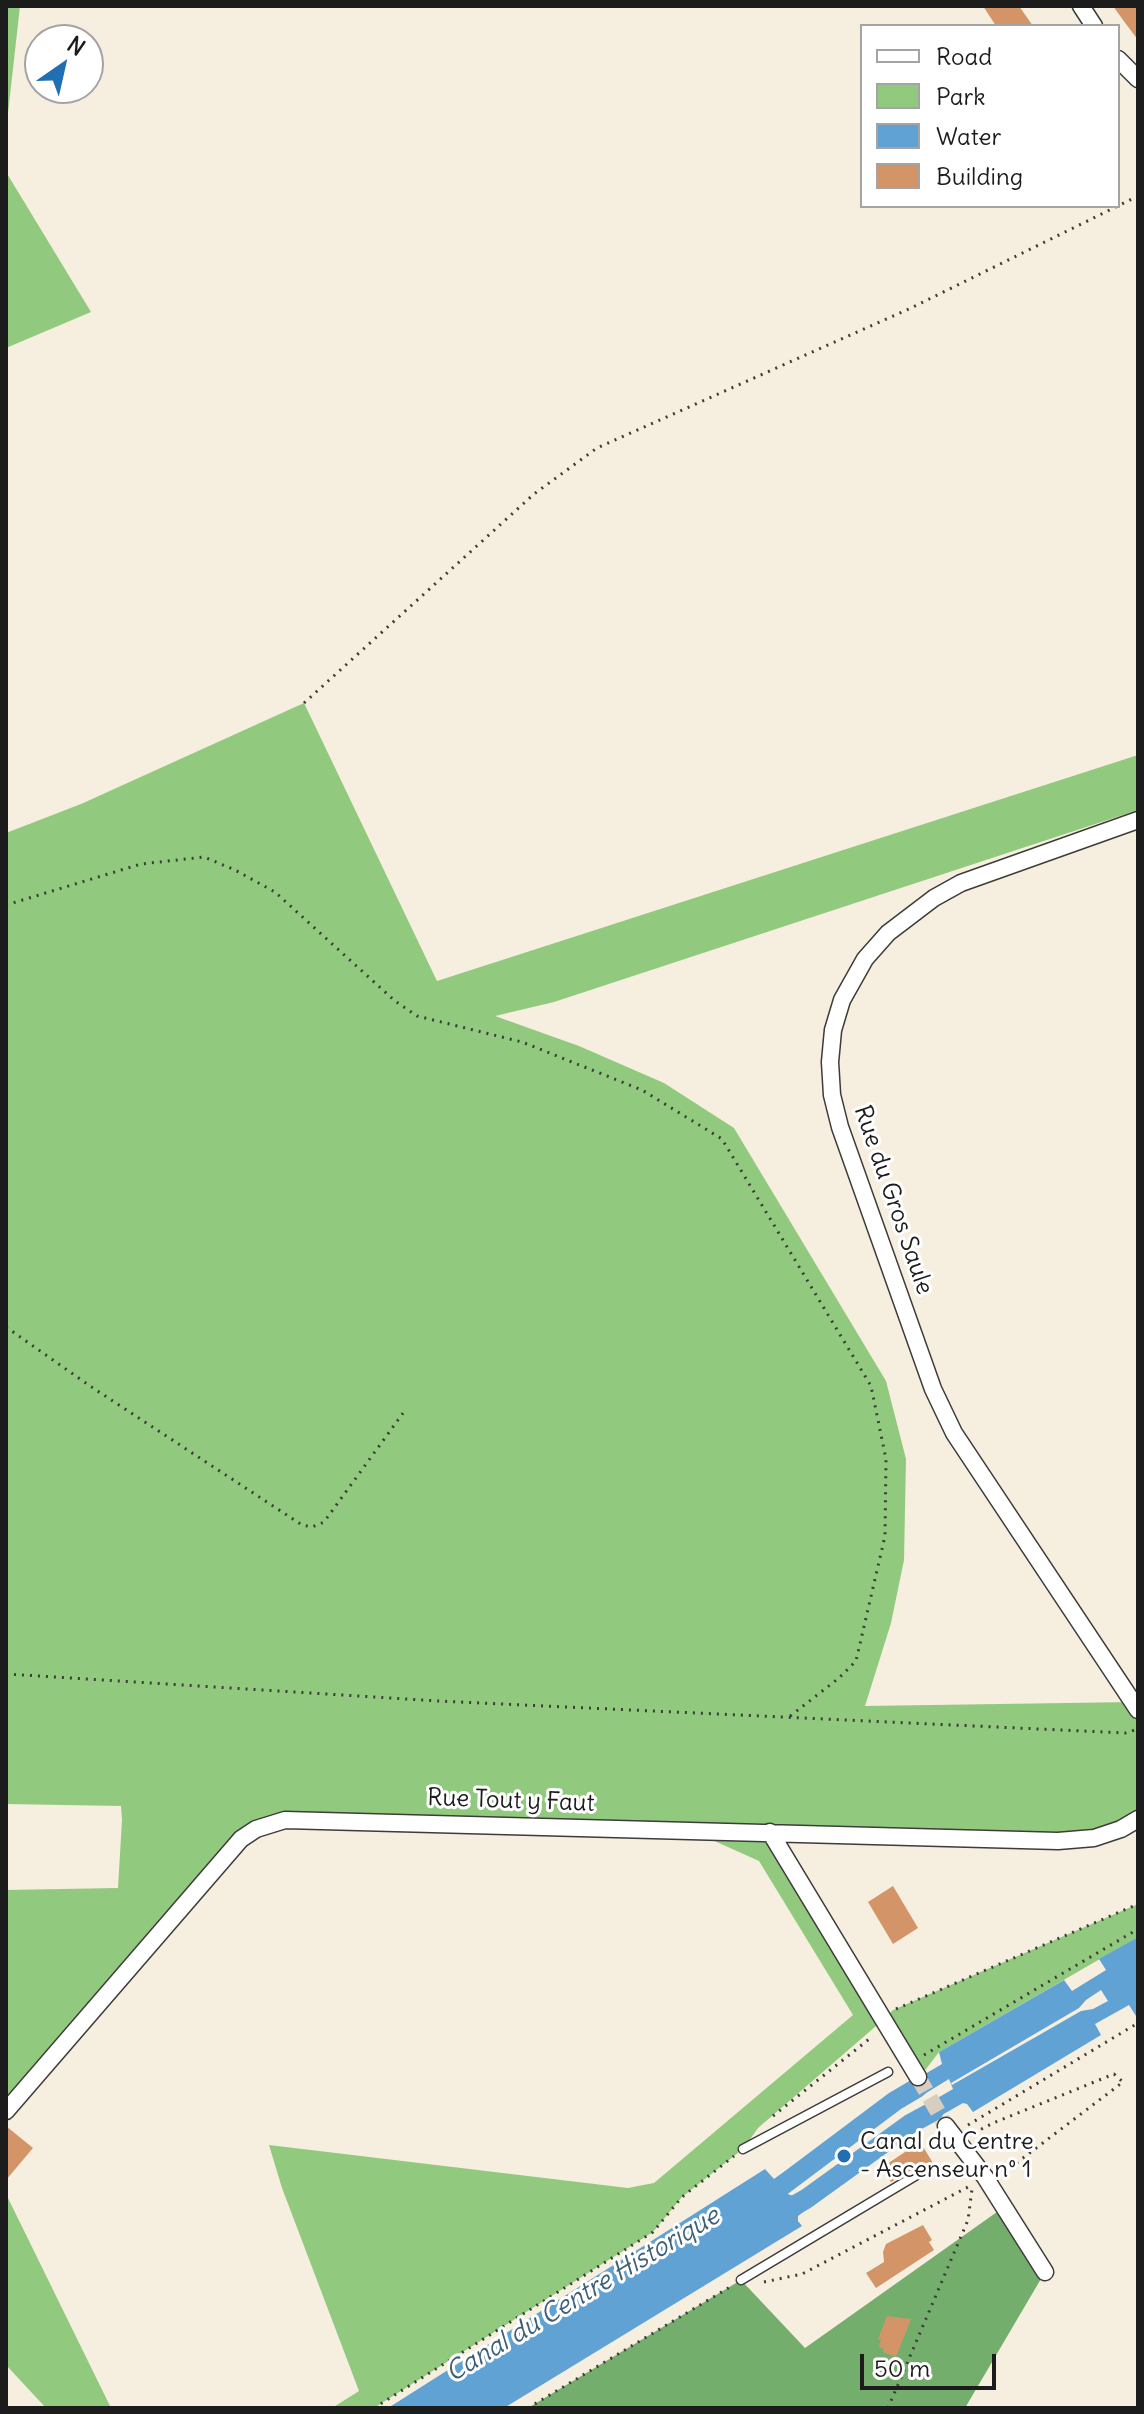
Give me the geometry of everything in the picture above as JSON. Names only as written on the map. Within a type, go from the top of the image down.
[{"type":"street","points":[[1081,6],[1093,24]]},
{"type":"street","points":[[1120,61],[1138,79]]},
{"type":"street","name":"Rue du Gros Saule","points":[[1138,820],[961,883],[934,898],[888,933],[865,959],[842,1000],[833,1030],[830,1062],[832,1095],[840,1127],[933,1389],[954,1433],[1138,1710]]},
{"type":"street","name":"Rue Tout y Faut","points":[[6,2111],[241,1839],[256,1829],[285,1820],[1058,1841],[1094,1838],[1121,1829],[1138,1819]]},
{"type":"street","points":[[770,1832],[918,2077]]},
{"type":"street","points":[[946,2126],[979,2181],[1045,2272]]},
{"type":"lane","points":[[743,2149],[888,2072]]},
{"type":"lane","points":[[741,2280],[925,2170]]},
{"type":"path","points":[[1120,205],[1138,196]]},
{"type":"path","points":[[304,703],[534,494],[597,448],[911,308],[1114,208]]},
{"type":"path","points":[[6,905],[141,864],[204,857],[275,892],[395,1001],[417,1016],[522,1042],[642,1090],[722,1139],[871,1386],[886,1459],[885,1536],[856,1661],[789,1717]]},
{"type":"path","points":[[6,1327],[302,1525],[312,1527],[324,1522],[406,1409]]},
{"type":"path","points":[[6,1674],[438,1701],[1125,1733],[1138,1729]]},
{"type":"path","points":[[769,2119],[874,2035],[893,2010],[1138,1904]]},
{"type":"path","points":[[920,2057],[1138,1929]]},
{"type":"path","points":[[528,2408],[741,2280],[771,2283],[802,2274],[979,2181],[1000,2176],[1123,2082],[1114,2074],[974,2133],[967,2124],[1138,2023]]},
{"type":"path","points":[[874,2035],[888,2072]]},
{"type":"path","points":[[374,2408],[653,2232],[682,2197],[743,2149]]},
{"type":"path","points":[[925,2170],[968,2178]]},
{"type":"path","points":[[888,2408],[968,2220],[979,2181]]},
{"type":"green space","points":[[6,6],[20,6],[6,131]]},
{"type":"green space","points":[[6,172],[91,312],[6,348]]},
{"type":"green space","points":[[304,703],[437,981],[1138,755],[1138,810],[554,1002],[495,1016],[579,1046],[664,1083],[734,1128],[886,1381],[906,1459],[904,1560],[891,1623],[865,1706],[1133,1702],[1138,1710],[1138,1819],[1094,1838],[771,1832],[884,2019],[893,2010],[1138,1904],[1138,1937],[939,2052],[923,2073],[883,2020],[758,2128],[743,2149],[682,2197],[653,2232],[374,2408],[332,2408],[359,2391],[282,2188],[269,2145],[628,2188],[654,2183],[853,2015],[759,1861],[690,1830],[315,1819],[256,1829],[6,2111],[6,1890],[118,1888],[122,1820],[121,1806],[6,1804],[6,833],[81,804]]},
{"type":"green space","points":[[6,2194],[111,2408],[46,2408],[6,2365]]},
{"type":"green space","points":[[1004,2207],[1045,2272],[965,2408],[528,2408],[741,2280],[805,2348]]},
{"type":"water","points":[[1138,1937],[1138,2015],[1129,2005],[1095,2024],[1101,2035],[973,2112],[963,2103],[914,2131],[905,2117],[953,2089],[949,2079],[900,2109],[891,2094],[942,2064],[939,2052],[1064,1980],[1072,1991],[1106,1970],[1099,1959]]},
{"type":"water","points":[[765,2169],[774,2179],[787,2170],[793,2176],[795,2181],[786,2186],[785,2193],[793,2196],[801,2191],[810,2207],[798,2216],[802,2226],[504,2408],[388,2408]]},
{"type":"pier","points":[[1101,1990],[1108,2001],[1081,2011],[952,2085],[1079,2008]]},
{"type":"building","points":[[983,6],[1019,6],[1032,24],[995,24]]},
{"type":"building","points":[[1113,6],[1138,6],[1138,40],[1123,20]]},
{"type":"building","points":[[893,1886],[918,1928],[893,1944],[868,1902]]},
{"type":"building","points":[[6,2126],[33,2148],[6,2180]]},
{"type":"building","points":[[920,2142],[933,2163],[921,2164],[891,2182],[881,2168]]},
{"type":"building","points":[[923,2225],[934,2250],[876,2288],[866,2273],[884,2262],[886,2244]]},
{"type":"building","points":[[887,2316],[911,2319],[896,2357],[879,2347],[881,2340],[878,2339]]},
{"type":"waterway","name":"Canal du Centre Historique","points":[[771,2194],[895,2101],[917,2088]]},
{"type":"waterway","name":"Canal du Centre Historique","points":[[781,2213],[806,2199],[910,2124],[934,2111]]},
{"type":"tunnel","points":[[918,2077],[946,2126]]},
{"type":"place","name":"Canal du Centre - Ascenseur n° 1","points":[[844,2156]]}]
